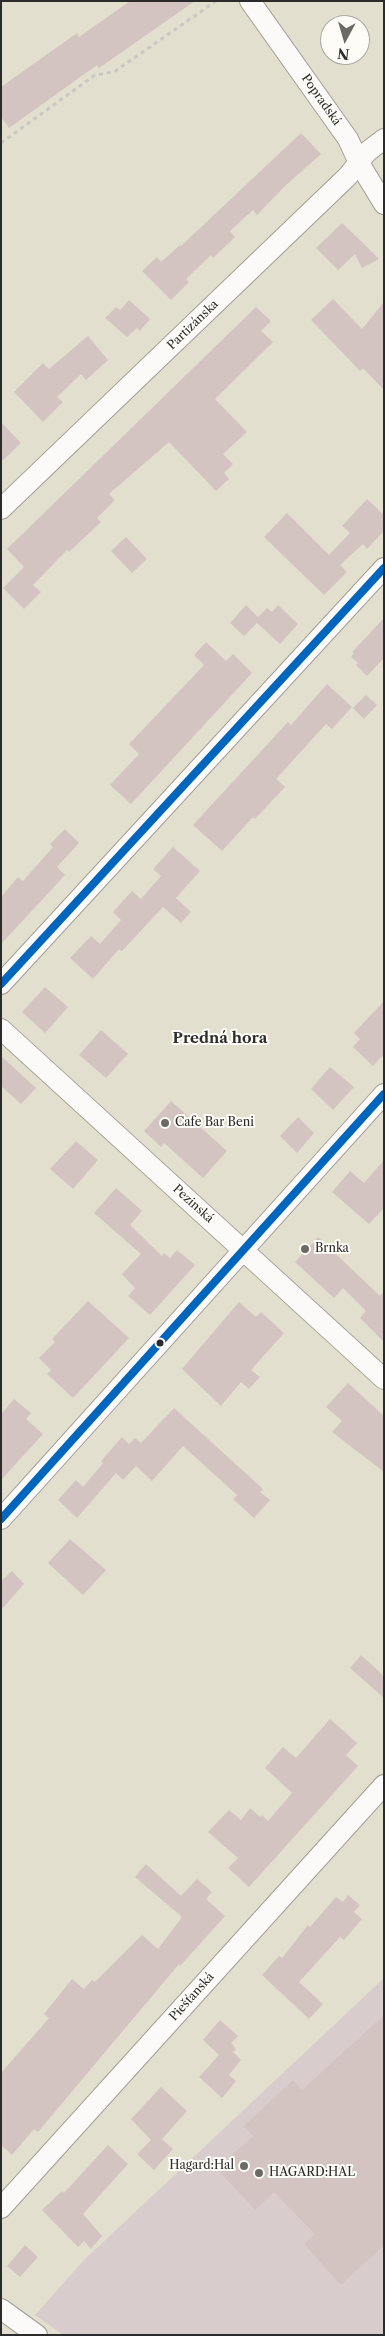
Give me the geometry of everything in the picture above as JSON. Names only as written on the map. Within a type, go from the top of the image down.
[{"type":"street","name":"Popradská","points":[[250,1],[348,139],[359,163],[384,204]]},
{"type":"street","name":"Partizánska","points":[[1,509],[359,163],[367,152],[384,139]]},
{"type":"street","points":[[1,984],[384,568]]},
{"type":"street","name":"Pezinská","points":[[1,1029],[384,1379]]},
{"type":"street","points":[[1,1519],[384,1094]]},
{"type":"street","name":"Piešťanská","points":[[1,2208],[384,1785]]},
{"type":"street","points":[[1,2309],[37,2335]]},
{"type":"path","points":[[1,143],[95,75],[114,72],[216,1]]},
{"type":"shaded area","points":[[384,1978],[384,2335],[63,2335],[35,2315],[84,2260]]},
{"type":"building","points":[[130,1],[195,1],[99,68],[97,65],[9,128],[1,117],[1,87],[77,33],[79,37]]},
{"type":"building","points":[[301,133],[321,154],[285,186],[257,215],[253,210],[230,231],[235,237],[213,258],[211,255],[186,279],[189,282],[171,300],[142,271],[157,257],[161,262],[181,246]]},
{"type":"building","points":[[342,223],[379,259],[362,268],[355,254],[338,270],[316,248]]},
{"type":"building","points":[[333,299],[362,329],[384,302],[384,390],[363,368],[360,371],[311,320]]},
{"type":"building","points":[[129,300],[150,319],[140,331],[137,328],[127,337],[105,318],[116,307],[120,310]]},
{"type":"building","points":[[256,307],[271,321],[261,331],[273,342],[215,399],[247,432],[223,454],[233,464],[224,473],[229,479],[216,491],[169,442],[109,494],[115,500],[97,518],[101,522],[69,552],[67,550],[33,585],[41,592],[24,609],[3,588],[24,567],[7,549]]},
{"type":"building","points":[[88,336],[108,360],[86,380],[81,374],[57,397],[63,402],[43,422],[14,392],[43,363],[49,369]]},
{"type":"building","points":[[1,422],[21,443],[1,462]]},
{"type":"building","points":[[367,499],[384,515],[384,531],[367,549],[363,544],[340,565],[347,572],[324,595],[264,537],[287,513],[329,555],[350,533],[342,526]]},
{"type":"building","points":[[126,537],[147,559],[132,573],[111,551]]},
{"type":"building","points":[[246,605],[258,617],[267,608],[272,612],[278,605],[298,624],[280,644],[257,623],[244,636],[230,623]]},
{"type":"building","points":[[384,618],[384,658],[367,676],[351,657],[354,653],[352,652]]},
{"type":"building","points":[[206,642],[226,661],[233,654],[252,673],[131,804],[110,785],[139,754],[129,744],[204,665],[194,655]]},
{"type":"building","points":[[327,684],[352,707],[332,729],[326,724],[276,779],[285,787],[255,819],[253,817],[222,851],[193,825],[288,722],[291,725]]},
{"type":"building","points":[[366,695],[377,705],[364,719],[353,708]]},
{"type":"building","points":[[65,829],[79,843],[57,867],[65,875],[1,944],[1,897],[18,877],[23,881],[53,847],[50,844]]},
{"type":"building","points":[[173,847],[200,871],[176,898],[191,912],[181,923],[163,907],[122,951],[119,949],[93,979],[70,958],[91,936],[100,944],[121,920],[113,912],[132,891],[141,899],[161,876],[153,869]]},
{"type":"building","points":[[45,987],[68,1007],[45,1033],[22,1012]]},
{"type":"building","points":[[384,1001],[384,1054],[373,1066],[353,1047],[360,1039],[354,1033]]},
{"type":"building","points":[[101,1030],[128,1054],[106,1078],[79,1055]]},
{"type":"building","points":[[1,1056],[36,1088],[21,1104],[1,1086]]},
{"type":"building","points":[[330,1067],[354,1087],[333,1110],[311,1089]]},
{"type":"building","points":[[171,1101],[227,1151],[203,1178],[164,1143],[161,1147],[144,1131]]},
{"type":"building","points":[[298,1117],[314,1133],[297,1153],[280,1136]]},
{"type":"building","points":[[76,1141],[98,1160],[73,1189],[50,1169]]},
{"type":"building","points":[[384,1160],[384,1208],[369,1224],[332,1192],[350,1171],[364,1183]]},
{"type":"building","points":[[116,1188],[142,1211],[130,1225],[162,1256],[164,1253],[170,1258],[177,1250],[195,1265],[150,1315],[128,1296],[135,1288],[122,1274],[141,1254],[94,1213]]},
{"type":"building","points":[[318,1237],[380,1296],[384,1291],[384,1342],[360,1318],[366,1311],[343,1288],[334,1298],[295,1262]]},
{"type":"building","points":[[88,1301],[129,1338],[73,1398],[47,1374],[51,1370],[39,1358],[55,1342],[52,1339]]},
{"type":"building","points":[[239,1302],[256,1317],[261,1312],[284,1333],[251,1370],[260,1377],[249,1389],[241,1382],[221,1406],[182,1369]]},
{"type":"building","points":[[348,1383],[384,1416],[384,1472],[332,1432],[342,1421],[326,1407]]},
{"type":"building","points":[[14,1399],[31,1413],[26,1419],[43,1434],[1,1480],[1,1414]]},
{"type":"building","points":[[174,1408],[263,1489],[260,1492],[270,1500],[254,1518],[233,1499],[237,1495],[183,1446],[152,1481],[136,1466],[123,1480],[116,1473],[77,1518],[58,1500],[76,1480],[83,1487],[103,1463],[101,1461],[122,1437],[129,1444],[135,1438],[141,1443]]},
{"type":"building","points":[[70,1539],[106,1570],[83,1595],[48,1563]]},
{"type":"building","points":[[12,1571],[24,1584],[1,1610],[1,1581]]},
{"type":"building","points":[[361,1655],[384,1676],[384,1698],[350,1668]]},
{"type":"building","points":[[330,1719],[357,1743],[346,1755],[358,1766],[249,1887],[228,1868],[238,1858],[208,1832],[229,1810],[241,1820],[250,1808],[268,1821],[292,1793],[265,1768],[283,1747],[296,1758]]},
{"type":"building","points":[[146,1864],[181,1896],[197,1879],[212,1892],[206,1899],[225,1916],[180,1966],[179,1964],[38,2132],[34,2129],[12,2155],[1,2145],[1,2073],[49,2018],[44,2014],[72,1979],[84,1989],[92,1980],[95,1982],[142,1935],[158,1949],[182,1917],[135,1877]]},
{"type":"building","points":[[348,1895],[360,1905],[354,1912],[362,1919],[344,1940],[340,1937],[299,1982],[323,2004],[309,2019],[262,1975],[279,1956],[282,1958],[308,1925],[310,1927],[336,1897],[343,1902]]},
{"type":"building","points":[[384,2015],[384,2245],[341,2285],[304,2244],[315,2234],[274,2192],[255,2210],[217,2169],[253,2136],[244,2126],[293,2080],[302,2090]]},
{"type":"building","points":[[220,2020],[238,2036],[231,2043],[236,2049],[233,2052],[241,2060],[229,2075],[236,2081],[222,2098],[199,2077],[219,2055],[203,2040]]},
{"type":"building","points":[[161,2087],[187,2111],[162,2139],[173,2149],[154,2170],[137,2154],[151,2140],[131,2119]]},
{"type":"building","points":[[108,2145],[128,2164],[83,2214],[102,2236],[91,2249],[84,2241],[78,2247],[42,2210],[62,2191],[64,2193]]},
{"type":"building","points":[[25,2245],[38,2257],[20,2277],[7,2266]]},
{"type":"transit line","points":[[1,984],[384,568]]},
{"type":"transit line","points":[[1,1519],[384,1094]]},
{"type":"place","name":"Cafe Bar Beni","points":[[165,1123]]},
{"type":"place","name":"Brnka","points":[[305,1249]]},
{"type":"place","name":"Hagard:Hal","points":[[244,2166]]},
{"type":"place","name":"HAGARD:HAL","points":[[259,2173]]},
{"type":"district","name":"Predná hora","points":[[220,1039]]}]
